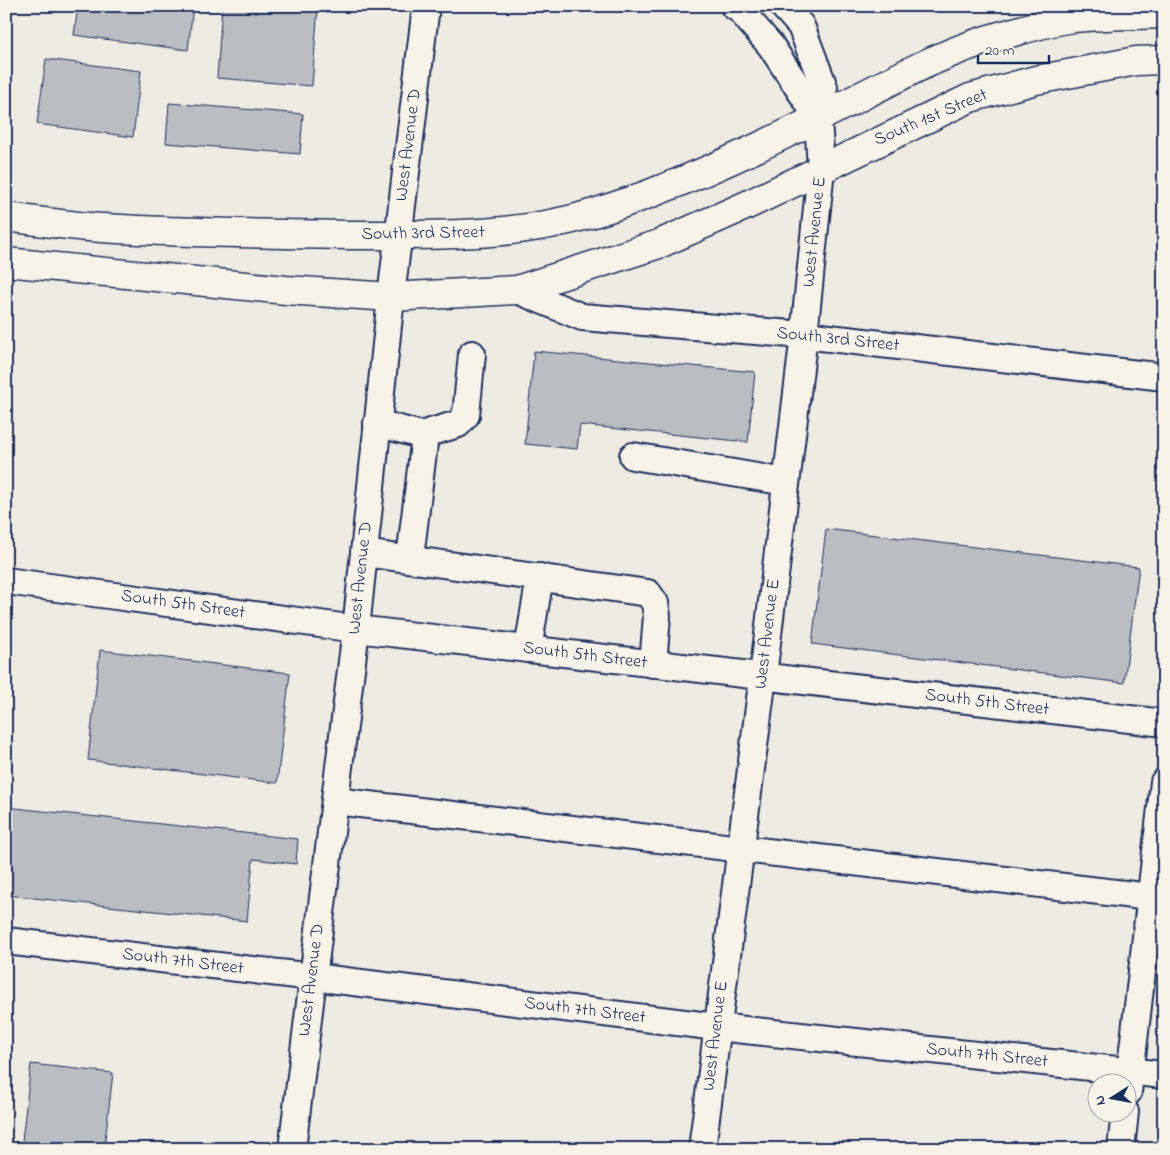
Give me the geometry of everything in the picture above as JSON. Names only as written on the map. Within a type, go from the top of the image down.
[{"type":"main road","points":[[818,118],[895,77],[952,52],[1062,12],[1164,14]]},
{"type":"main road","name":"South 1st Street","points":[[821,168],[970,98],[1036,80],[1136,61],[1164,60]]},
{"type":"main road","name":"South 3rd Street","points":[[6,217],[99,228],[234,234],[399,235],[505,232],[549,225],[594,214],[686,179],[818,118]]},
{"type":"main road","name":"South 3rd Street","points":[[6,262],[87,271],[390,297],[516,290],[605,263],[659,244],[745,206],[821,168]]},
{"type":"street","name":"West Avenue D","points":[[292,1149],[356,629],[390,297],[426,6]]},
{"type":"street","points":[[734,6],[739,9],[771,46],[818,118]]},
{"type":"street","name":"West Avenue E","points":[[702,1149],[763,676],[804,336],[821,168],[818,118],[824,87],[801,26],[783,6]]},
{"type":"street","name":"South 3rd Street","points":[[516,290],[582,317],[804,336],[1164,377]]},
{"type":"street","points":[[378,423],[421,435],[458,424],[466,415],[472,354]]},
{"type":"street","points":[[410,558],[424,444],[421,435]]},
{"type":"street","points":[[633,456],[786,482]]},
{"type":"street","points":[[364,552],[648,593],[655,603],[657,616],[653,664]]},
{"type":"street","points":[[528,649],[540,577]]},
{"type":"street","name":"South 5th Street","points":[[6,581],[356,629],[1164,723]]},
{"type":"street","points":[[1130,1072],[1164,782]]},
{"type":"street","points":[[335,801],[1150,897]]},
{"type":"street","name":"South 7th Street","points":[[6,941],[717,1027],[1088,1077]]},
{"type":"street","name":"South 7th Street","points":[[1138,1080],[1164,1076]]},
{"type":"street","points":[[1121,1149],[1124,1122]]},
{"type":"building","points":[[78,6],[193,6],[188,50],[74,35]]},
{"type":"building","points":[[222,6],[318,6],[312,86],[217,78]]},
{"type":"building","points":[[46,59],[141,71],[133,137],[37,124]]},
{"type":"building","points":[[169,103],[303,114],[300,154],[166,143]]},
{"type":"building","points":[[534,351],[755,372],[748,442],[580,425],[577,449],[525,444]]},
{"type":"building","points":[[826,529],[1139,567],[1124,683],[812,644]]},
{"type":"building","points":[[100,650],[290,673],[277,783],[88,760]]},
{"type":"building","points":[[6,807],[298,839],[296,864],[253,859],[247,921],[6,895]]},
{"type":"building","points":[[31,1064],[113,1073],[104,1149],[21,1149]]}]
